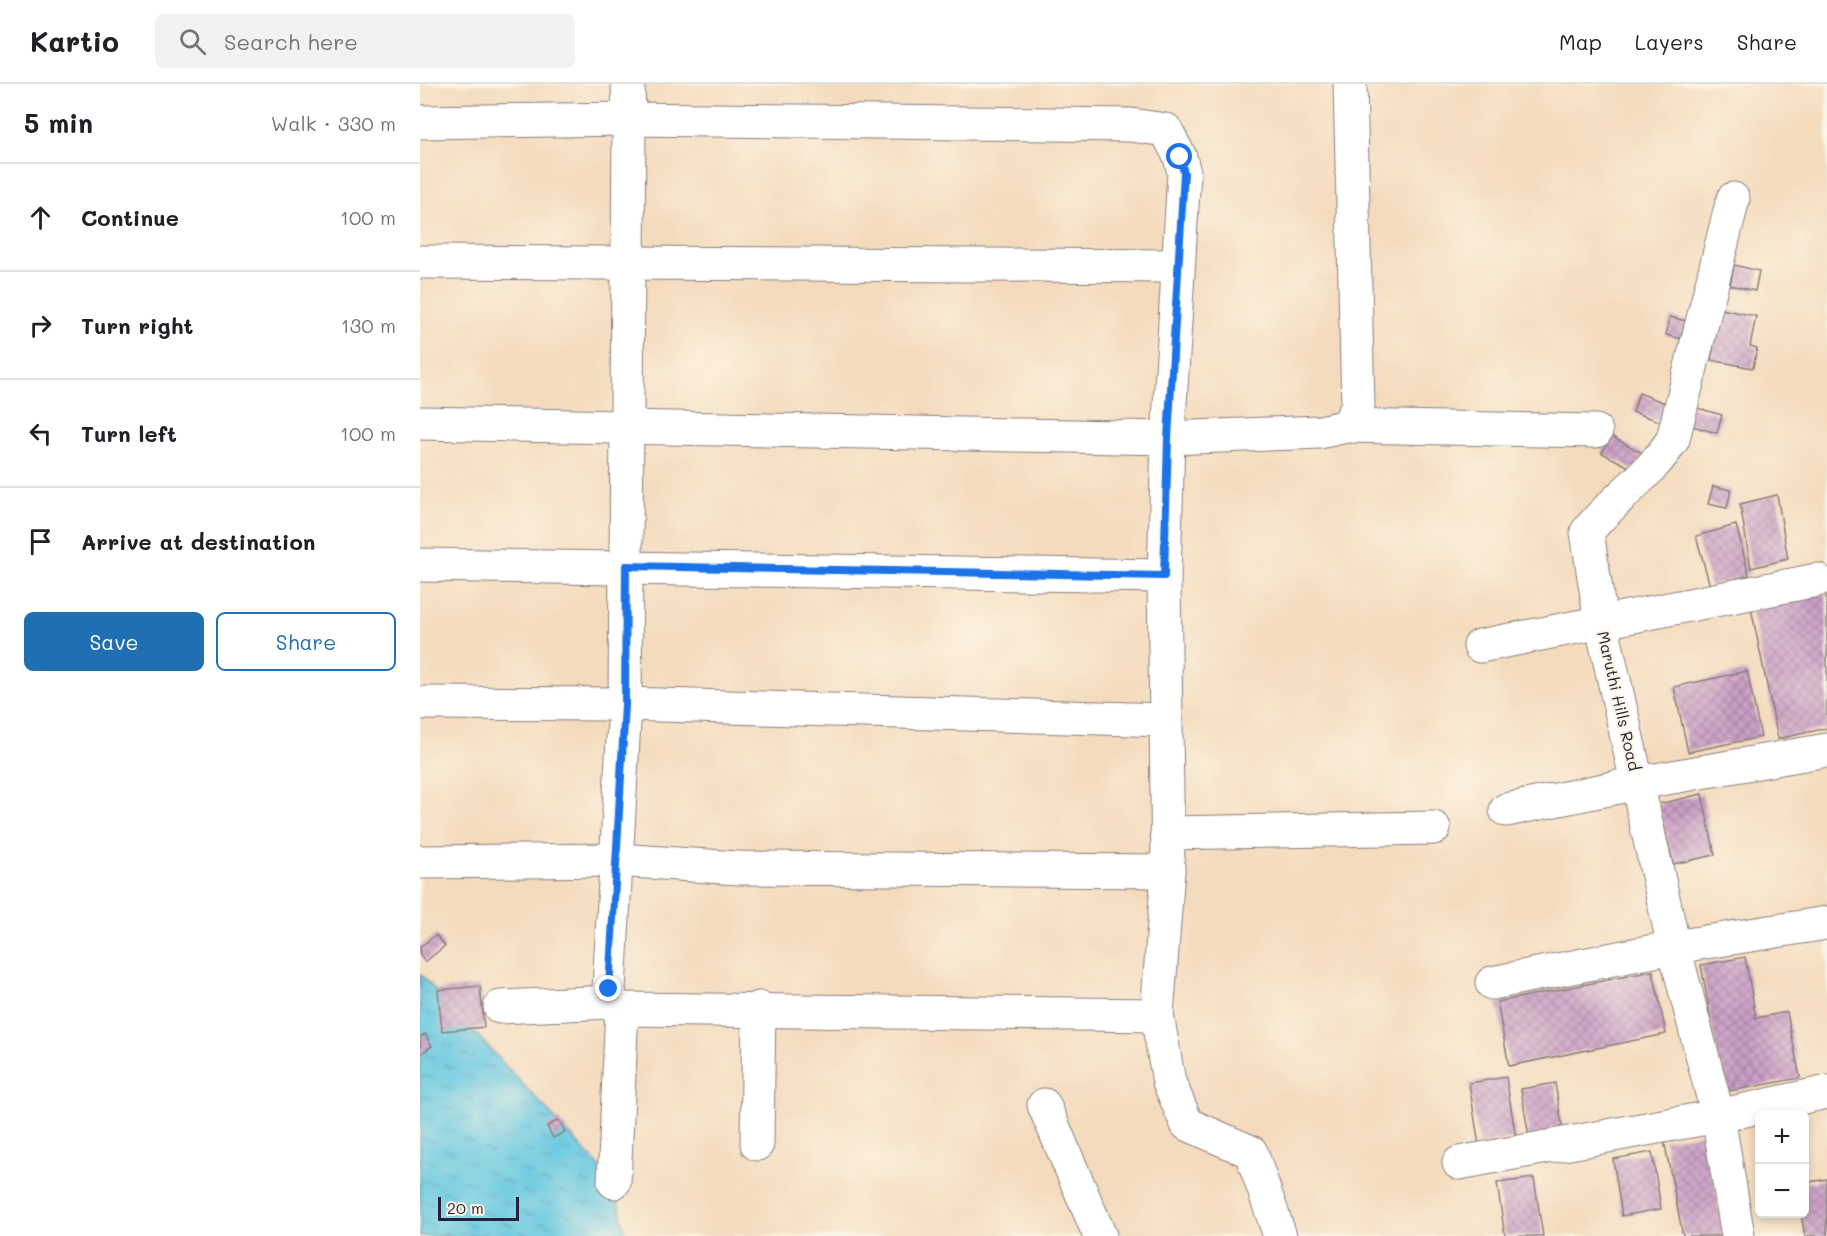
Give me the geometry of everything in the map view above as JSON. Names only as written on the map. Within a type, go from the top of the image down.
[{"type":"street","points":[[614,1182],[617,1005],[609,989],[625,705],[628,84]]},
{"type":"street","points":[[1347,426],[1358,406],[1350,84]]},
{"type":"street","points":[[420,122],[629,119],[1131,125],[1166,130],[1180,157],[1184,173],[1168,438],[1164,576],[1168,871],[1157,1015],[1169,1082],[1187,1124],[1251,1152],[1280,1236]]},
{"type":"street","name":"Maruthi Hills Road","points":[[1733,198],[1673,439],[1662,457],[1599,517],[1587,532],[1601,622],[1674,947],[1718,1116],[1738,1236]]},
{"type":"street","points":[[420,262],[1178,266]]},
{"type":"street","points":[[420,423],[1168,438],[1320,432],[1347,426],[1596,431]]},
{"type":"street","points":[[420,565],[626,566],[1164,576]]},
{"type":"street","points":[[1480,646],[1817,580]]},
{"type":"street","points":[[420,703],[625,705],[1166,720]]},
{"type":"street","points":[[1506,810],[1638,783],[1827,750]]},
{"type":"street","points":[[1167,833],[1434,828]]},
{"type":"street","points":[[420,862],[617,860],[738,867],[1168,871]]},
{"type":"street","points":[[1492,983],[1674,947],[1827,923]]},
{"type":"street","points":[[500,1007],[617,1005],[1157,1015]]},
{"type":"street","points":[[757,1144],[759,1008]]},
{"type":"street","points":[[1459,1163],[1718,1116],[1827,1092]]},
{"type":"street","points":[[1044,1105],[1100,1236]]},
{"type":"water","points":[[420,974],[614,1182],[626,1236],[420,1236]]},
{"type":"building","points":[[1734,265],[1759,271],[1755,291],[1730,285]]},
{"type":"building","points":[[1721,309],[1756,316],[1750,346],[1757,348],[1753,368],[1711,360]]},
{"type":"building","points":[[1670,317],[1699,324],[1694,342],[1666,335]]},
{"type":"building","points":[[1639,393],[1668,404],[1662,422],[1633,412]]},
{"type":"building","points":[[1690,406],[1722,415],[1717,433],[1685,424]]},
{"type":"building","points":[[1611,436],[1644,454],[1635,470],[1602,453]]},
{"type":"building","points":[[1713,486],[1731,490],[1727,508],[1708,504]]},
{"type":"building","points":[[1777,495],[1788,559],[1751,568],[1740,504]]},
{"type":"building","points":[[1736,525],[1749,575],[1710,586],[1696,536]]},
{"type":"building","points":[[1825,592],[1827,604],[1827,728],[1778,739],[1751,608]]},
{"type":"building","points":[[1747,671],[1761,737],[1688,752],[1674,687]]},
{"type":"building","points":[[1702,794],[1715,855],[1673,864],[1659,804]]},
{"type":"building","points":[[436,935],[445,946],[425,962],[420,955],[420,947]]},
{"type":"building","points":[[1745,957],[1756,1018],[1787,1012],[1800,1078],[1724,1092],[1701,965]]},
{"type":"building","points":[[1653,971],[1666,1034],[1509,1066],[1497,1002]]},
{"type":"building","points":[[480,986],[484,1027],[442,1031],[438,990]]},
{"type":"building","points":[[425,1034],[432,1046],[420,1054],[420,1037]]},
{"type":"building","points":[[1506,1077],[1516,1139],[1479,1145],[1469,1083]]},
{"type":"building","points":[[1555,1083],[1563,1132],[1529,1137],[1521,1089]]},
{"type":"building","points":[[559,1120],[565,1132],[553,1138],[547,1126]]},
{"type":"building","points":[[1706,1133],[1725,1236],[1683,1236],[1664,1140]]},
{"type":"building","points":[[1652,1152],[1661,1209],[1622,1216],[1613,1159]]},
{"type":"building","points":[[1534,1178],[1543,1236],[1505,1236],[1497,1183]]},
{"type":"building","points":[[1827,1179],[1827,1236],[1805,1236],[1802,1218],[1809,1218],[1809,1182]]},
{"type":"route","points":[[609,989],[625,705],[626,566],[1164,576],[1168,438],[1184,173],[1180,157]]}]
